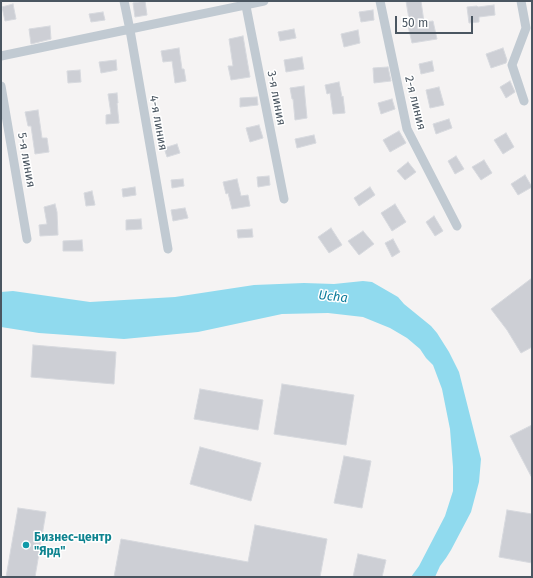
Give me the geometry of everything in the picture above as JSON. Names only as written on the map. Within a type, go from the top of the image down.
[{"type":"street","name":"4-я линия","points":[[124,1],[168,249]]},
{"type":"street","points":[[1,56],[130,30],[245,3],[264,1]]},
{"type":"street","name":"2-я линия","points":[[380,1],[407,129],[457,226]]},
{"type":"street","points":[[521,1],[526,28],[512,65],[524,101]]},
{"type":"street","name":"3-я линия","points":[[245,3],[284,199]]},
{"type":"street","name":"5-я линия","points":[[1,86],[27,239]]},
{"type":"water","name":"Ucha","points":[[363,281],[372,282],[398,297],[437,333],[459,372],[481,459],[479,482],[471,512],[435,577],[411,577],[419,566],[445,516],[453,491],[450,429],[442,389],[433,365],[420,349],[407,338],[390,328],[363,317],[328,313],[282,314],[198,332],[124,339],[39,333],[1,327],[1,292],[13,291],[90,302],[175,297],[254,285],[304,283],[334,284]]},
{"type":"building","points":[[145,1],[147,15],[135,17],[133,3]]},
{"type":"building","points":[[406,1],[421,1],[424,22],[433,21],[437,39],[412,43],[408,26],[410,25]]},
{"type":"building","points":[[13,4],[16,19],[5,21],[2,7]]},
{"type":"building","points":[[494,5],[495,15],[479,17],[479,22],[469,23],[467,7]]},
{"type":"building","points":[[373,10],[374,20],[361,22],[359,12]]},
{"type":"building","points":[[103,12],[105,20],[91,22],[89,14]]},
{"type":"building","points":[[50,26],[51,39],[31,44],[29,29]]},
{"type":"building","points":[[294,29],[296,38],[280,41],[278,32]]},
{"type":"building","points":[[358,30],[360,43],[344,47],[341,34]]},
{"type":"building","points":[[243,36],[250,77],[231,80],[228,66],[233,66],[229,39]]},
{"type":"building","points":[[179,48],[182,69],[184,69],[186,81],[175,83],[172,61],[163,62],[161,51]]},
{"type":"building","points":[[503,48],[507,60],[506,63],[491,68],[486,54]]},
{"type":"building","points":[[302,57],[304,69],[286,72],[284,60]]},
{"type":"building","points":[[116,60],[117,70],[101,73],[99,62]]},
{"type":"building","points":[[432,61],[434,71],[421,74],[419,64]]},
{"type":"building","points":[[388,67],[391,81],[374,83],[373,68]]},
{"type":"building","points":[[80,70],[81,82],[68,83],[67,71]]},
{"type":"building","points":[[510,81],[515,92],[506,98],[500,87]]},
{"type":"building","points":[[339,82],[342,97],[343,96],[345,113],[333,114],[330,93],[327,94],[325,85]]},
{"type":"building","points":[[304,86],[307,118],[295,120],[293,99],[290,88]]},
{"type":"building","points":[[439,87],[444,105],[430,108],[426,90]]},
{"type":"building","points":[[117,93],[119,123],[106,124],[106,115],[111,114],[108,94]]},
{"type":"building","points":[[257,97],[258,105],[240,107],[240,98]]},
{"type":"building","points":[[392,99],[395,109],[381,114],[378,103]]},
{"type":"building","points":[[38,110],[42,138],[47,138],[49,152],[35,154],[31,126],[28,126],[25,112]]},
{"type":"building","points":[[449,119],[452,128],[436,134],[433,124]]},
{"type":"building","points":[[259,125],[263,138],[250,142],[246,128]]},
{"type":"building","points":[[399,131],[406,143],[390,152],[383,140]]},
{"type":"building","points":[[506,133],[514,147],[503,154],[494,140]]},
{"type":"building","points":[[314,135],[316,143],[297,148],[295,139]]},
{"type":"building","points":[[177,144],[180,153],[167,157],[164,148]]},
{"type":"building","points":[[456,156],[464,169],[455,174],[448,161]]},
{"type":"building","points":[[484,160],[492,173],[481,180],[472,167]]},
{"type":"building","points":[[408,162],[416,172],[405,180],[397,171]]},
{"type":"building","points":[[525,175],[532,187],[518,195],[511,184]]},
{"type":"building","points":[[269,176],[270,185],[258,187],[257,177]]},
{"type":"building","points":[[183,179],[184,186],[172,188],[171,180]]},
{"type":"building","points":[[237,179],[241,196],[248,195],[250,206],[232,209],[228,193],[226,194],[223,182]]},
{"type":"building","points":[[135,187],[136,195],[123,197],[122,189]]},
{"type":"building","points":[[370,187],[375,195],[359,206],[354,198]]},
{"type":"building","points":[[92,191],[95,205],[86,206],[84,193]]},
{"type":"building","points":[[55,204],[57,212],[58,235],[40,236],[39,225],[47,224],[44,207]]},
{"type":"building","points":[[395,204],[406,222],[392,231],[381,213]]},
{"type":"building","points":[[185,208],[188,218],[173,221],[171,210]]},
{"type":"building","points":[[434,216],[443,231],[435,236],[426,222]]},
{"type":"building","points":[[141,219],[142,229],[126,230],[126,220]]},
{"type":"building","points":[[331,228],[342,245],[329,253],[318,237]]},
{"type":"building","points":[[252,229],[253,237],[238,238],[237,230]]},
{"type":"building","points":[[363,231],[374,244],[359,255],[348,241]]},
{"type":"building","points":[[393,239],[400,252],[392,257],[385,243]]},
{"type":"building","points":[[82,240],[83,251],[63,251],[63,241]]},
{"type":"building","points":[[532,278],[532,347],[521,353],[507,330],[491,309]]},
{"type":"building","points":[[33,345],[116,352],[114,384],[31,377]]},
{"type":"building","points":[[282,384],[354,395],[346,445],[274,434]]},
{"type":"building","points":[[200,389],[263,400],[258,430],[194,419]]},
{"type":"building","points":[[532,425],[532,478],[510,436]]},
{"type":"building","points":[[200,447],[261,463],[251,501],[190,484]]},
{"type":"building","points":[[344,456],[371,461],[362,508],[334,503]]},
{"type":"building","name":"Бизнес-центр \"Ярд\"","points":[[18,508],[46,512],[35,577],[6,577]]},
{"type":"building","points":[[507,510],[532,514],[532,563],[499,557]]},
{"type":"building","points":[[255,525],[327,539],[320,577],[114,577],[121,539],[248,562]]},
{"type":"building","points":[[358,554],[386,560],[382,577],[353,577]]},
{"type":"place","name":"Бизнес-центр \"Ярд\"","points":[[26,545]]}]
